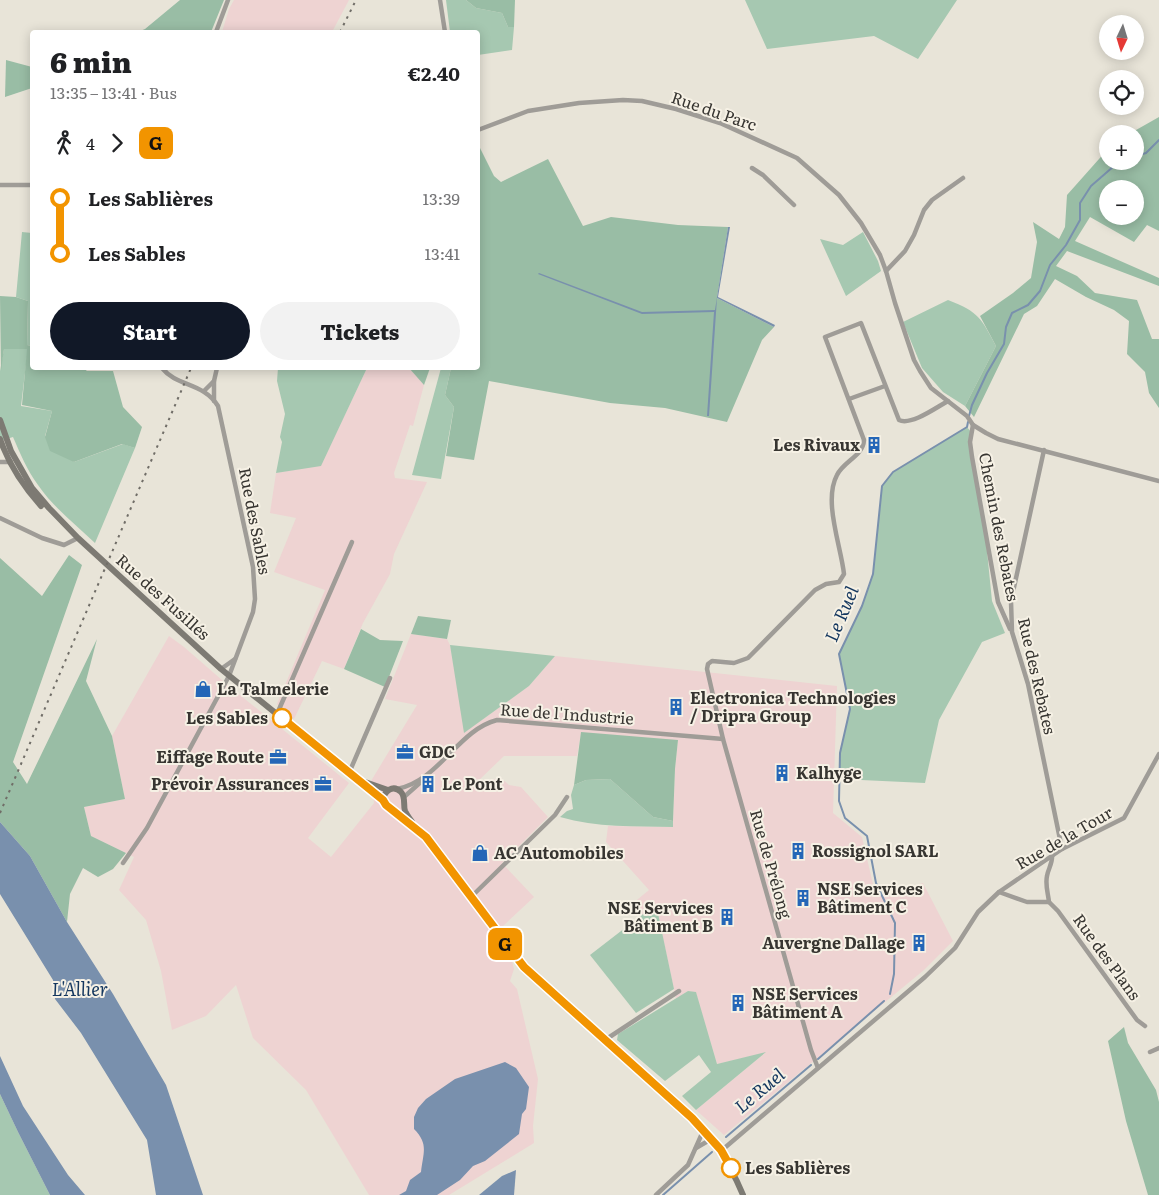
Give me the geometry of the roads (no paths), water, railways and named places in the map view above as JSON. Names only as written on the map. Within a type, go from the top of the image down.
[{"type":"main road","name":"Rue des Fusillés","points":[[0,420],[5,452],[28,491],[40,504],[229,676],[352,775]]},
{"type":"main road","points":[[0,440],[5,452]]},
{"type":"main road","name":"Rue des Fusillés","points":[[5,452],[32,488],[78,538]]},
{"type":"main road","points":[[352,775],[379,788],[397,789],[401,792],[408,816],[440,854],[524,967],[679,1105],[704,1130],[721,1150],[743,1195]]},
{"type":"main road","points":[[352,775],[422,834]]},
{"type":"main road","points":[[383,800],[384,794],[388,790]]},
{"type":"main road","points":[[390,808],[397,808],[403,799]]},
{"type":"street","points":[[217,30],[228,0]]},
{"type":"street","points":[[440,0],[445,30]]},
{"type":"street","name":"Rue du Parc","points":[[480,129],[528,111],[580,103],[623,100],[642,101],[676,109],[720,123],[797,158],[819,177],[839,195],[861,223],[880,254],[886,271]]},
{"type":"street","points":[[752,168],[764,175],[794,205]]},
{"type":"street","points":[[886,271],[905,251],[924,210],[932,200],[963,178]]},
{"type":"street","points":[[0,185],[30,185]]},
{"type":"street","name":"Chemin des Rebates","points":[[886,271],[906,336],[920,371],[931,388],[967,416],[973,425],[998,439],[1159,482]]},
{"type":"street","points":[[885,386],[850,399],[826,337],[861,323],[897,417],[903,422],[914,420],[948,401]]},
{"type":"street","name":"Rue des Sables","points":[[123,863],[147,828],[229,676],[253,612],[255,587],[252,567],[221,415],[214,400],[204,391],[172,377],[164,370]]},
{"type":"street","points":[[214,400],[214,381],[217,370]]},
{"type":"street","points":[[204,391],[214,381]]},
{"type":"street","name":"Rue de Prélong","points":[[818,1068],[811,1050],[723,739],[707,669],[708,664],[712,661],[734,663],[748,658],[814,590],[826,584],[839,582],[842,579],[844,572],[833,512],[833,487],[837,475],[844,465],[863,448],[864,440],[850,399]]},
{"type":"street","name":"Chemin des Rebates","points":[[973,425],[970,442],[972,457],[998,602],[1012,632]]},
{"type":"street","name":"Rue des Rebates","points":[[1044,450],[1011,600],[1012,632],[1028,684],[1062,850]]},
{"type":"street","points":[[0,462],[11,462],[32,488]]},
{"type":"street","points":[[0,518],[42,538],[64,545],[78,538]]},
{"type":"street","points":[[277,714],[352,542]]},
{"type":"street","points":[[221,669],[235,659]]},
{"type":"street","points":[[352,775],[390,678]]},
{"type":"street","name":"Rue de l'Industrie","points":[[397,789],[414,784],[481,726],[497,720],[723,739]]},
{"type":"street","name":"Rue de la Tour","points":[[721,1150],[925,978],[949,954],[978,912],[999,892],[1052,855],[1124,818],[1159,754]]},
{"type":"street","name":"Rue de l'Industrie","points":[[403,799],[429,772]]},
{"type":"street","points":[[471,897],[555,815],[567,797]]},
{"type":"street","points":[[999,892],[1027,902],[1049,902],[1046,885],[1047,875],[1053,858],[1052,855]]},
{"type":"street","name":"Rue des Plans","points":[[1049,902],[1058,911],[1137,1020],[1145,1026]]},
{"type":"street","points":[[605,1040],[679,991]]},
{"type":"street","points":[[1150,1052],[1159,1048]]},
{"type":"street","points":[[656,1195],[688,1165],[704,1130]]},
{"type":"street","points":[[696,1148],[713,1140]]},
{"type":"water","points":[[728,227],[730,227],[718,297],[775,325],[774,327],[717,298],[709,416],[707,416],[714,312],[642,314],[538,274],[642,312],[715,310]]},
{"type":"water","name":"L'Allier","points":[[0,822],[30,856],[67,922],[113,994],[166,1085],[203,1195],[156,1195],[147,1140],[81,1033],[55,999],[53,980],[0,894]]},
{"type":"water","points":[[0,1056],[23,1106],[68,1175],[85,1195],[50,1195],[0,1094]]},
{"type":"water","points":[[505,1062],[516,1068],[529,1087],[526,1109],[522,1114],[519,1134],[485,1161],[473,1166],[460,1180],[437,1195],[399,1195],[406,1191],[410,1180],[421,1172],[424,1149],[422,1139],[414,1129],[414,1117],[418,1108],[426,1099],[455,1079]]},
{"type":"water","points":[[516,1170],[514,1195],[479,1195],[502,1176]]},
{"type":"waterway","points":[[1144,154],[1159,140]]},
{"type":"waterway","name":"Le Ruel","points":[[969,416],[987,373],[1004,344],[1006,327],[1012,313],[1028,305],[1040,291],[1050,265],[1066,245],[1080,220],[1080,203],[1091,186],[1109,170]]},
{"type":"waterway","name":"Le Ruel","points":[[890,994],[894,974],[895,923],[876,883],[867,836],[845,818],[839,801],[840,753],[850,709],[839,654],[862,606],[873,574],[882,486],[893,472],[967,427],[968,422]]},
{"type":"waterway","name":"Le Ruel","points":[[818,1059],[884,1001]]},
{"type":"waterway","name":"Le Ruel","points":[[726,1137],[811,1065]]},
{"type":"waterway","name":"Le Ruel","points":[[663,1195],[712,1152]]},
{"type":"railway","points":[[341,30],[356,0]]},
{"type":"railway","points":[[0,813],[190,370]]},
{"type":"place","name":"Les Rivaux","points":[[874,445]]},
{"type":"place","name":"La Talmelerie","points":[[203,689]]},
{"type":"place","name":"Electronica Technologies / Dripra Group","points":[[676,707]]},
{"type":"place","name":"Les Sables","points":[[282,718]]},
{"type":"place","name":"GDC","points":[[405,752]]},
{"type":"place","name":"Eiffage Route","points":[[278,757]]},
{"type":"place","name":"Kalhyge","points":[[782,773]]},
{"type":"place","name":"Prévoir Assurances","points":[[323,784]]},
{"type":"place","name":"Le Pont","points":[[428,784]]},
{"type":"place","name":"Rossignol SARL","points":[[798,851]]},
{"type":"place","name":"AC Automobiles","points":[[480,853]]},
{"type":"place","name":"NSE Services Bâtiment C","points":[[803,898]]},
{"type":"place","name":"NSE Services Bâtiment B","points":[[727,917]]},
{"type":"place","name":"Auvergne Dallage","points":[[919,943]]},
{"type":"place","name":"NSE Services Bâtiment A","points":[[738,1003]]},
{"type":"place","name":"Les Sablières","points":[[731,1168]]}]
